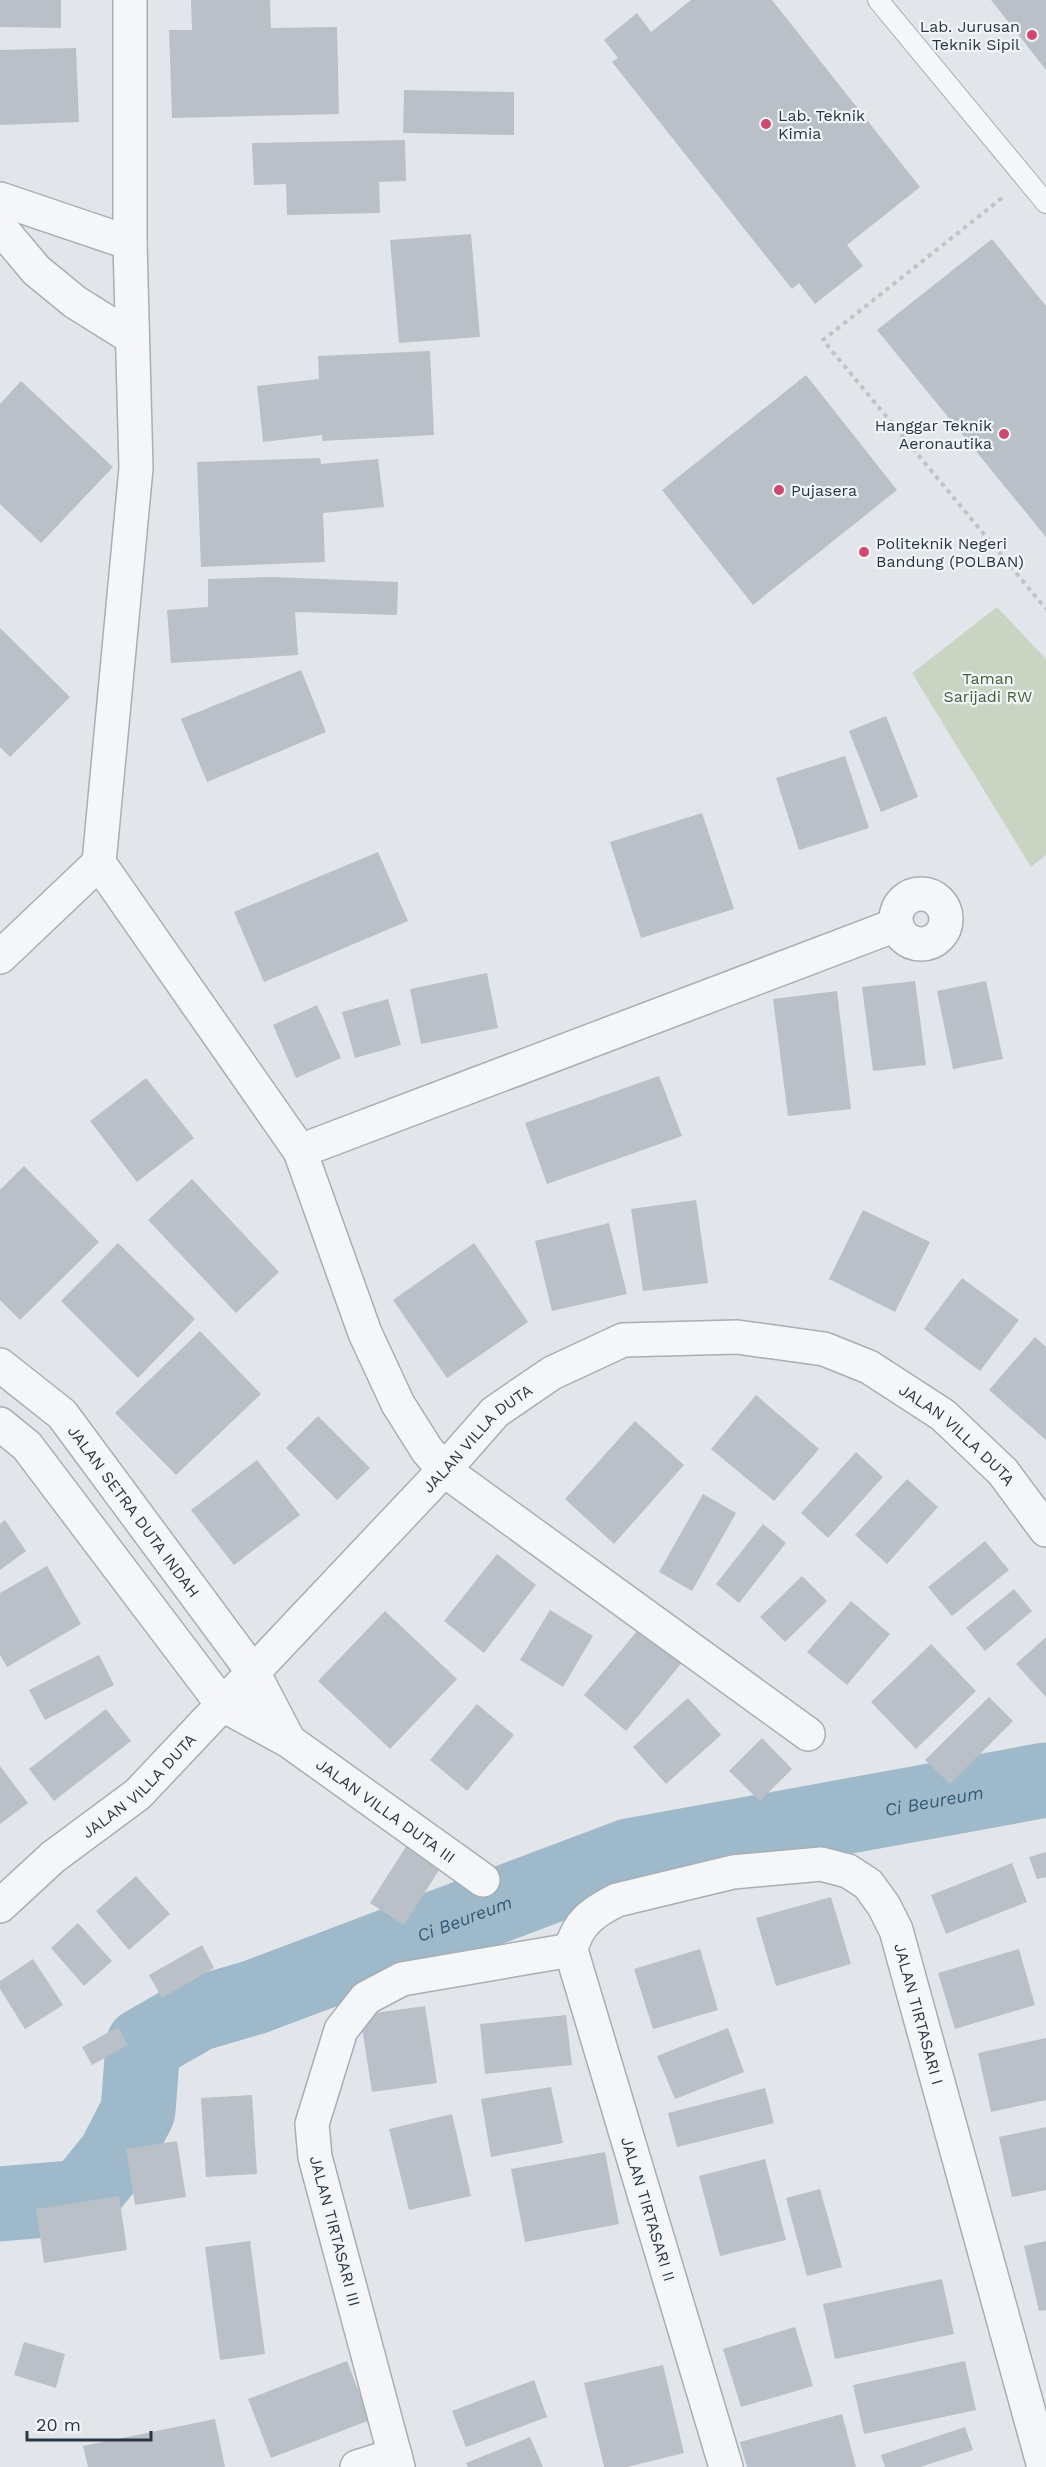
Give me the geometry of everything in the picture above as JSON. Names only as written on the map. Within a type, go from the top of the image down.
[{"type":"street","points":[[130,0],[131,338],[136,468],[99,863],[300,1151],[365,1333],[398,1404],[427,1450],[444,1470],[808,1734]]},
{"type":"street","points":[[0,199],[130,243]]},
{"type":"street","points":[[0,227],[44,276],[75,302],[131,338]]},
{"type":"street","points":[[0,957],[99,863]]},
{"type":"street","points":[[300,1151],[896,925]]},
{"type":"street","name":"JALAN VILLA DUTA","points":[[0,1906],[68,1844],[133,1798],[444,1470],[495,1412],[552,1373],[623,1340],[737,1337],[824,1349],[869,1367],[943,1415],[1003,1472],[1046,1530]]},
{"type":"street","name":"JALAN SETRA DUTA INDAH","points":[[0,1365],[62,1414],[253,1672]]},
{"type":"street","points":[[0,1424],[27,1446],[223,1705]]},
{"type":"street","name":"JALAN VILLA DUTA III","points":[[253,1672],[289,1741]]},
{"type":"street","name":"JALAN VILLA DUTA III","points":[[223,1705],[289,1741],[483,1880]]},
{"type":"street","name":"JALAN TIRTASARI I","points":[[571,1950],[575,1935],[583,1923],[600,1909],[617,1900],[734,1872],[821,1864],[848,1872],[868,1884],[884,1906],[896,1930],[1044,2467]]},
{"type":"street","name":"JALAN TIRTASARI III","points":[[397,2461],[315,2157],[312,2124],[341,2030],[366,1998],[402,1979],[571,1950]]},
{"type":"street","name":"JALAN TIRTASARI II","points":[[571,1950],[726,2467]]},
{"type":"street","points":[[357,2467],[397,2461]]},
{"type":"lane","points":[[878,0],[1046,203]]},
{"type":"path","points":[[1026,179],[823,340],[1046,609]]},
{"type":"green space","name":"Taman Sarijadi RW","points":[[997,607],[1046,659],[1046,855],[1031,867],[912,673]]},
{"type":"building","points":[[0,0],[61,0],[61,28],[0,27]]},
{"type":"building","points":[[191,0],[270,0],[271,28],[337,27],[339,114],[172,118],[169,30],[192,30]]},
{"type":"building","name":"Lab. Teknik Kimia","points":[[691,0],[772,0],[920,187],[847,245],[863,266],[815,304],[799,283],[792,289],[612,62],[618,58],[604,40],[637,13],[651,32]]},
{"type":"building","name":"Lab. Jurusan Teknik Sipil","points":[[991,0],[1046,0],[1046,70]]},
{"type":"building","points":[[76,48],[79,122],[0,125],[0,50]]},
{"type":"building","points":[[404,90],[514,92],[514,135],[403,133]]},
{"type":"building","points":[[405,140],[406,181],[379,182],[380,213],[287,215],[286,184],[254,185],[252,143]]},
{"type":"building","points":[[471,234],[480,337],[399,343],[390,240]]},
{"type":"building","name":"Hanggar Teknik Aeronautika","points":[[992,239],[1046,306],[1046,537],[877,330]]},
{"type":"building","points":[[430,351],[434,435],[322,441],[322,435],[263,442],[257,386],[319,379],[318,356]]},
{"type":"building","name":"Pujasera","points":[[806,375],[897,490],[753,605],[662,490]]},
{"type":"building","points":[[21,381],[113,467],[41,543],[0,504],[0,404]]},
{"type":"building","points":[[320,458],[321,464],[378,459],[384,507],[323,513],[325,562],[201,567],[197,462]]},
{"type":"building","points":[[273,577],[398,582],[397,615],[295,612],[298,655],[171,663],[167,610],[208,607],[208,579]]},
{"type":"building","points":[[0,628],[70,697],[10,757],[0,747]]},
{"type":"building","points":[[301,670],[326,732],[207,782],[181,719]]},
{"type":"building","points":[[886,716],[918,797],[881,812],[849,731]]},
{"type":"building","points":[[845,756],[869,828],[799,850],[776,778]]},
{"type":"building","points":[[702,813],[734,909],[641,938],[610,842]]},
{"type":"building","points":[[378,852],[408,921],[264,982],[234,912]]},
{"type":"building","points":[[487,973],[498,1028],[421,1044],[410,989]]},
{"type":"building","points":[[915,981],[926,1065],[873,1071],[862,987]]},
{"type":"building","points":[[986,981],[1003,1059],[953,1069],[937,991]]},
{"type":"building","points":[[837,991],[851,1109],[788,1116],[773,999]]},
{"type":"building","points":[[388,999],[401,1045],[355,1058],[342,1012]]},
{"type":"building","points":[[317,1005],[341,1058],[296,1078],[273,1025]]},
{"type":"building","points":[[659,1076],[682,1136],[547,1184],[525,1123]]},
{"type":"building","points":[[146,1078],[194,1138],[137,1182],[90,1121]]},
{"type":"building","points":[[24,1166],[99,1242],[20,1320],[0,1300],[0,1190]]},
{"type":"building","points":[[192,1179],[279,1272],[236,1313],[148,1220]]},
{"type":"building","points":[[696,1200],[708,1283],[643,1291],[631,1209]]},
{"type":"building","points":[[863,1210],[930,1242],[895,1312],[829,1279]]},
{"type":"building","points":[[609,1223],[627,1294],[552,1311],[535,1241]]},
{"type":"building","points":[[118,1243],[195,1319],[138,1378],[61,1301]]},
{"type":"building","points":[[474,1243],[528,1322],[447,1378],[393,1300]]},
{"type":"building","points":[[962,1278],[1019,1320],[980,1371],[924,1329]]},
{"type":"building","points":[[200,1331],[261,1394],[176,1475],[115,1413]]},
{"type":"building","points":[[1035,1337],[1046,1347],[1046,1440],[989,1390]]},
{"type":"building","points":[[756,1395],[819,1449],[774,1501],[711,1449]]},
{"type":"building","points":[[318,1416],[370,1468],[337,1500],[286,1448]]},
{"type":"building","points":[[635,1421],[684,1465],[614,1544],[565,1499]]},
{"type":"building","points":[[856,1452],[883,1477],[828,1538],[801,1513]]},
{"type":"building","points":[[257,1460],[300,1515],[234,1565],[191,1510]]},
{"type":"building","points":[[907,1479],[938,1507],[887,1564],[855,1535]]},
{"type":"building","points":[[703,1494],[736,1513],[692,1591],[659,1572]]},
{"type":"building","points":[[5,1520],[26,1551],[0,1570],[0,1524]]},
{"type":"building","points":[[763,1524],[786,1543],[739,1603],[716,1584]]},
{"type":"building","points":[[985,1541],[1009,1570],[952,1616],[928,1587]]},
{"type":"building","points":[[497,1554],[536,1585],[484,1653],[444,1621]]},
{"type":"building","points":[[47,1566],[81,1624],[7,1667],[0,1655],[0,1593]]},
{"type":"building","points":[[802,1576],[827,1601],[785,1642],[760,1617]]},
{"type":"building","points":[[1014,1589],[1032,1611],[985,1651],[966,1628]]},
{"type":"building","points":[[851,1601],[890,1634],[847,1685],[807,1652]]},
{"type":"building","points":[[550,1610],[593,1636],[563,1687],[520,1660]]},
{"type":"building","points":[[385,1611],[457,1679],[390,1749],[318,1681]]},
{"type":"building","points":[[642,1625],[684,1660],[626,1731],[584,1695]]},
{"type":"building","points":[[1046,1637],[1046,1697],[1016,1664]]},
{"type":"building","points":[[931,1644],[976,1691],[916,1749],[871,1702]]},
{"type":"building","points":[[99,1655],[114,1685],[45,1720],[29,1690]]},
{"type":"building","points":[[989,1697],[1013,1721],[950,1784],[925,1760]]},
{"type":"building","points":[[688,1698],[721,1735],[666,1784],[633,1747]]},
{"type":"building","points":[[477,1704],[514,1735],[467,1791],[430,1760]]},
{"type":"building","points":[[106,1709],[131,1741],[54,1801],[29,1769]]},
{"type":"building","points":[[762,1738],[792,1769],[760,1801],[729,1771]]},
{"type":"building","points":[[0,1766],[28,1803],[0,1824]]},
{"type":"building","points":[[409,1842],[443,1864],[404,1925],[370,1903]]},
{"type":"building","points":[[1046,1852],[1046,1877],[1037,1879],[1029,1857]]},
{"type":"building","points":[[1012,1863],[1027,1902],[946,1934],[931,1895]]},
{"type":"building","points":[[136,1876],[170,1914],[129,1950],[96,1911]]},
{"type":"building","points":[[831,1897],[851,1964],[776,1986],[756,1918]]},
{"type":"building","points":[[78,1923],[112,1961],[84,1986],[51,1948]]},
{"type":"building","points":[[202,1945],[214,1968],[162,1998],[149,1975]]},
{"type":"building","points":[[700,1949],[718,2010],[653,2029],[634,1969]]},
{"type":"building","points":[[1019,1949],[1035,2005],[955,2029],[938,1973]]},
{"type":"building","points":[[33,1959],[63,2005],[25,2029],[0,1989],[0,1981]]},
{"type":"building","points":[[425,2006],[437,2083],[372,2092],[360,2015]]},
{"type":"building","points":[[566,2015],[572,2065],[485,2074],[480,2024]]},
{"type":"building","points":[[118,2027],[128,2045],[92,2065],[82,2047]]},
{"type":"building","points":[[728,2028],[744,2072],[675,2099],[657,2056]]},
{"type":"building","points":[[1046,2038],[1046,2100],[991,2112],[978,2053]]},
{"type":"building","points":[[551,2087],[563,2143],[491,2157],[481,2099]]},
{"type":"building","points":[[765,2088],[774,2123],[677,2147],[668,2113]]},
{"type":"building","points":[[252,2095],[257,2174],[206,2177],[201,2098]]},
{"type":"building","points":[[452,2114],[471,2196],[409,2210],[389,2129]]},
{"type":"building","points":[[1046,2127],[1046,2190],[1012,2197],[999,2137]]},
{"type":"building","points":[[177,2141],[186,2197],[135,2205],[126,2149]]},
{"type":"building","points":[[605,2152],[619,2224],[525,2242],[511,2169]]},
{"type":"building","points":[[765,2159],[786,2240],[720,2256],[699,2176]]},
{"type":"building","points":[[820,2189],[842,2267],[807,2276],[786,2198]]},
{"type":"building","points":[[119,2196],[127,2250],[44,2263],[36,2209]]},
{"type":"building","points":[[250,2241],[265,2354],[220,2360],[205,2247]]},
{"type":"building","points":[[1046,2241],[1046,2310],[1039,2311],[1024,2246]]},
{"type":"building","points":[[942,2279],[954,2334],[835,2359],[823,2304]]},
{"type":"building","points":[[795,2327],[813,2386],[741,2407],[723,2349]]},
{"type":"building","points":[[24,2342],[65,2354],[56,2388],[14,2375]]},
{"type":"building","points":[[347,2361],[370,2420],[271,2458],[248,2399]]},
{"type":"building","points":[[965,2361],[976,2410],[864,2434],[853,2385]]},
{"type":"building","points":[[663,2365],[684,2453],[627,2467],[604,2467],[584,2383]]},
{"type":"building","points":[[534,2380],[547,2417],[466,2447],[452,2411]]},
{"type":"building","points":[[842,2414],[856,2467],[747,2467],[740,2442]]},
{"type":"building","points":[[215,2419],[225,2467],[88,2467],[83,2446]]},
{"type":"building","points":[[965,2427],[973,2450],[920,2467],[885,2467],[881,2455]]},
{"type":"building","points":[[530,2437],[543,2467],[468,2467],[466,2463]]},
{"type":"waterway","name":"Ci Beureum","points":[[0,2204],[82,2197],[115,2156],[138,2111],[143,2045],[197,2014],[255,1997],[629,1856],[1046,1780]]},
{"type":"place","name":"Lab. Jurusan Teknik Sipil","points":[[1032,35]]},
{"type":"place","name":"Lab. Teknik Kimia","points":[[766,124]]},
{"type":"place","name":"Hanggar Teknik Aeronautika","points":[[1004,434]]},
{"type":"place","name":"Pujasera","points":[[779,490]]},
{"type":"place","name":"Politeknik Negeri Bandung (POLBAN)","points":[[864,552]]}]
